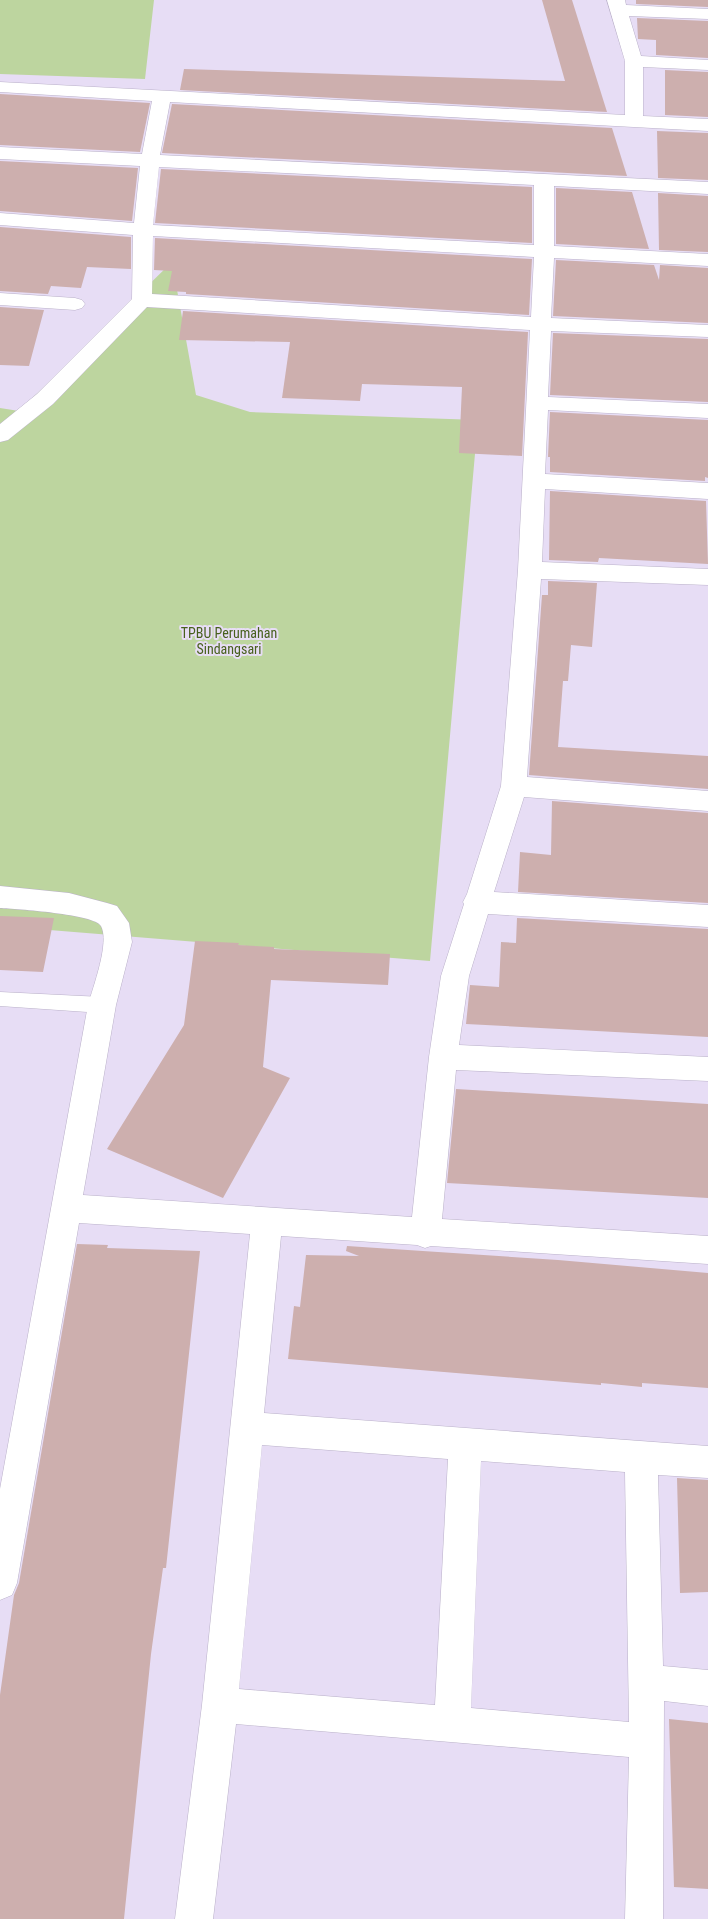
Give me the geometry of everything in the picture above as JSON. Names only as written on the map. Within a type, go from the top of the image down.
[{"type":"street","points":[[634,122],[634,61],[618,5],[708,14]]},
{"type":"street","points":[[634,61],[708,66]]},
{"type":"street","points":[[0,87],[162,98],[708,125]]},
{"type":"street","points":[[0,435],[45,399],[142,300],[143,230],[150,160],[162,98]]},
{"type":"street","points":[[0,153],[708,188]]},
{"type":"street","points":[[425,1234],[444,1057],[455,976],[476,902],[514,786],[530,570],[538,403],[539,324],[544,252],[544,181]]},
{"type":"street","points":[[0,219],[143,230],[708,260]]},
{"type":"street","points":[[0,299],[75,304]]},
{"type":"street","points":[[142,300],[539,324],[708,331]]},
{"type":"street","points":[[538,403],[708,412]]},
{"type":"street","points":[[534,481],[708,491]]},
{"type":"street","points":[[530,570],[708,577]]},
{"type":"street","points":[[514,786],[708,801]]},
{"type":"street","points":[[0,897],[69,904],[107,914],[115,922],[118,942],[102,1005],[0,1583]]},
{"type":"street","points":[[476,902],[708,916]]},
{"type":"street","points":[[444,1057],[708,1069]]},
{"type":"street","points":[[66,1208],[267,1220],[425,1234],[708,1250]]},
{"type":"street","points":[[194,1919],[220,1705],[267,1220]]},
{"type":"street","points":[[248,1428],[708,1462]]},
{"type":"street","points":[[452,1724],[465,1444]]},
{"type":"street","points":[[641,1458],[647,1741],[644,1919]]},
{"type":"street","points":[[646,1682],[708,1688]]},
{"type":"street","points":[[220,1705],[647,1741]]},
{"type":"lane","points":[[0,999],[102,1005]]},
{"type":"green space","points":[[0,0],[154,0],[145,79],[0,74]]},
{"type":"green space","name":"TPBU Perumahan Sindangsari","points":[[172,262],[196,395],[250,412],[478,420],[430,961],[0,926],[0,408],[19,411]]},
{"type":"building","points":[[542,0],[572,0],[607,112],[180,90],[184,69],[565,81]]},
{"type":"building","points":[[636,0],[708,0],[708,7],[636,4]]},
{"type":"building","points":[[637,18],[708,21],[708,58],[656,55],[656,40],[638,39]]},
{"type":"building","points":[[665,70],[708,72],[708,117],[665,115]]},
{"type":"building","points":[[0,94],[150,103],[140,152],[0,145]]},
{"type":"building","points":[[172,104],[612,128],[627,176],[162,153]]},
{"type":"building","points":[[657,131],[708,133],[708,180],[658,178]]},
{"type":"building","points":[[0,161],[138,168],[132,221],[0,211]]},
{"type":"building","points":[[161,169],[532,187],[532,243],[155,223]]},
{"type":"building","points":[[556,188],[632,192],[649,249],[556,244]]},
{"type":"building","points":[[658,193],[708,196],[708,252],[659,250]]},
{"type":"building","points":[[0,227],[131,237],[131,269],[87,267],[81,288],[51,286],[48,294],[0,291]]},
{"type":"building","points":[[155,238],[532,259],[529,315],[186,294],[186,292],[168,291],[172,271],[154,270]]},
{"type":"building","points":[[556,260],[654,265],[659,280],[660,265],[708,268],[708,323],[553,316]]},
{"type":"building","points":[[0,307],[44,310],[29,366],[0,365]]},
{"type":"building","points":[[183,311],[528,332],[522,456],[459,453],[462,387],[362,384],[360,401],[282,398],[290,342],[179,340]]},
{"type":"building","points":[[553,333],[708,339],[708,402],[550,395]]},
{"type":"building","points":[[550,412],[708,420],[708,478],[705,477],[705,481],[550,472],[550,457],[548,457]]},
{"type":"building","points":[[550,491],[706,501],[708,564],[599,558],[598,562],[549,560]]},
{"type":"building","points":[[548,581],[597,583],[592,647],[571,645],[568,681],[563,681],[558,747],[708,756],[708,789],[529,775],[542,595],[548,595]]},
{"type":"building","points":[[552,801],[708,813],[708,903],[518,892],[520,852],[551,855]]},
{"type":"building","points":[[0,916],[54,918],[43,972],[0,970]]},
{"type":"building","points":[[517,918],[708,929],[708,1037],[466,1024],[470,985],[499,987],[501,942],[516,943]]},
{"type":"building","points":[[195,941],[239,943],[238,945],[274,947],[274,949],[390,954],[388,985],[271,980],[263,1067],[290,1078],[223,1198],[107,1149],[184,1025]]},
{"type":"building","points":[[456,1089],[708,1104],[708,1198],[447,1183]]},
{"type":"building","points":[[77,1244],[108,1245],[107,1248],[200,1251],[166,1568],[163,1568],[151,1654],[124,1919],[0,1919],[0,1695],[14,1595],[19,1583]]},
{"type":"building","points":[[347,1246],[558,1260],[708,1273],[708,1388],[642,1383],[642,1387],[601,1383],[601,1385],[288,1359],[294,1306],[300,1307],[306,1255],[359,1256],[346,1251]]},
{"type":"building","points":[[677,1478],[708,1480],[708,1592],[680,1593]]},
{"type":"building","points":[[669,1719],[708,1723],[708,1889],[674,1887]]}]
